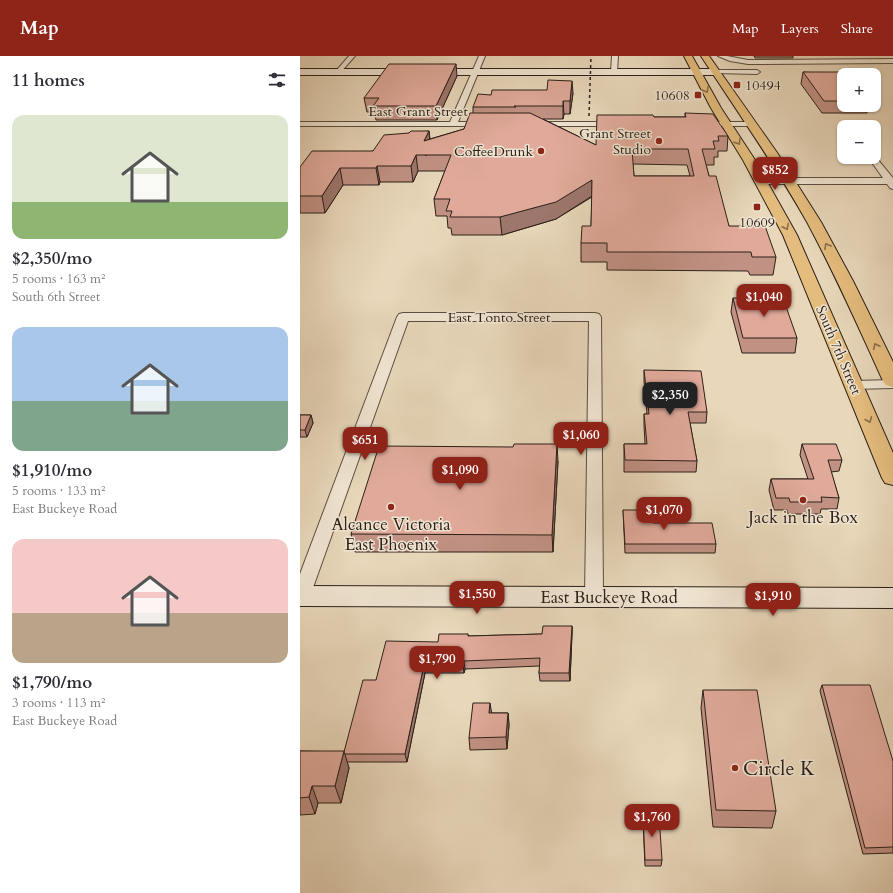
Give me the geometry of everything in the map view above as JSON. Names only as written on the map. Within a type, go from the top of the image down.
[{"type":"main road","name":"South 7th Street","points":[[688,56],[790,235],[827,281],[893,381]]},
{"type":"main road","name":"South 7th Street","points":[[705,56],[752,124],[814,222],[853,385],[893,478]]},
{"type":"main road","points":[[300,72],[716,72]]},
{"type":"main road","name":"East Buckeye Road","points":[[300,596],[893,598]]},
{"type":"street","points":[[338,72],[352,56]]},
{"type":"street","points":[[452,124],[482,56]]},
{"type":"street","points":[[614,72],[615,56]]},
{"type":"street","points":[[721,56],[739,62],[893,61]]},
{"type":"street","points":[[792,70],[796,68],[795,62]]},
{"type":"street","points":[[716,72],[767,72]]},
{"type":"street","name":"East Grant Street","points":[[300,124],[496,124]]},
{"type":"street","points":[[527,124],[629,124]]},
{"type":"street","points":[[704,124],[752,124]]},
{"type":"street","points":[[878,164],[892,182]]},
{"type":"street","points":[[760,181],[892,182]]},
{"type":"street","name":"East Tonto Street","points":[[300,596],[403,317],[595,317],[594,596]]},
{"type":"street","points":[[853,385],[893,384]]},
{"type":"building","points":[[389,64],[456,64],[436,106],[373,106],[379,98],[364,98]]},
{"type":"building","points":[[803,72],[837,72],[837,101],[824,101]]},
{"type":"building","points":[[548,80],[572,81],[570,101],[563,101],[563,106],[473,107],[478,94],[491,95],[492,90],[547,90]]},
{"type":"building","points":[[470,113],[530,113],[596,145],[597,115],[653,115],[654,117],[686,117],[685,113],[713,114],[728,136],[718,136],[719,141],[713,141],[715,149],[702,149],[709,176],[716,176],[729,226],[765,226],[776,257],[752,257],[751,252],[607,252],[607,243],[581,243],[582,226],[591,226],[592,180],[556,202],[500,217],[450,217],[452,211],[446,211],[450,199],[434,199],[451,155],[416,155],[411,166],[340,168],[322,196],[300,196],[300,167],[312,151],[373,151],[384,135],[409,133],[411,131],[429,131],[424,141],[464,129]],"holes":[[[632,149],[688,149],[694,176],[634,176]]]},
{"type":"building","points":[[733,298],[783,298],[797,338],[743,338]]},
{"type":"building","points":[[644,370],[701,371],[707,412],[688,412],[697,461],[625,460],[624,444],[647,444],[644,414],[649,414]]},
{"type":"building","points":[[300,415],[311,415],[305,430],[300,430]]},
{"type":"building","points":[[514,444],[557,444],[552,535],[351,534],[379,446],[513,447]]},
{"type":"building","points":[[802,444],[836,444],[842,460],[828,460],[839,498],[821,497],[822,502],[790,502],[789,498],[776,498],[771,479],[814,479]]},
{"type":"building","points":[[623,510],[652,510],[653,523],[712,523],[716,544],[625,544]]},
{"type":"building","points":[[543,626],[572,626],[569,673],[539,673],[540,658],[464,661],[463,665],[424,665],[405,754],[345,754],[344,752],[363,680],[376,680],[386,641],[438,642],[439,634],[468,634],[468,636],[542,634]]},
{"type":"building","points":[[822,685],[870,685],[893,761],[893,847],[865,848]]},
{"type":"building","name":"Circle K","points":[[703,690],[757,690],[776,811],[716,810]]},
{"type":"building","points":[[473,703],[490,703],[489,713],[508,713],[506,737],[469,738]]},
{"type":"building","points":[[300,751],[344,751],[335,786],[312,786],[309,797],[300,798]]},
{"type":"building","points":[[643,815],[659,815],[662,860],[645,860]]},
{"type":"railway","points":[[589,116],[591,56]]},
{"type":"place","name":"10494","points":[[737,85]]},
{"type":"place","name":"10608","points":[[698,95]]},
{"type":"place","name":"Grant Street Studio","points":[[659,141]]},
{"type":"place","name":"CoffeeDrunk","points":[[541,151]]},
{"type":"place","name":"10609","points":[[757,207]]},
{"type":"place","name":"Jack in the Box","points":[[803,500]]},
{"type":"place","name":"Alcance Victoria East Phoenix","points":[[391,507]]},
{"type":"place","name":"Circle K","points":[[735,768]]}]
